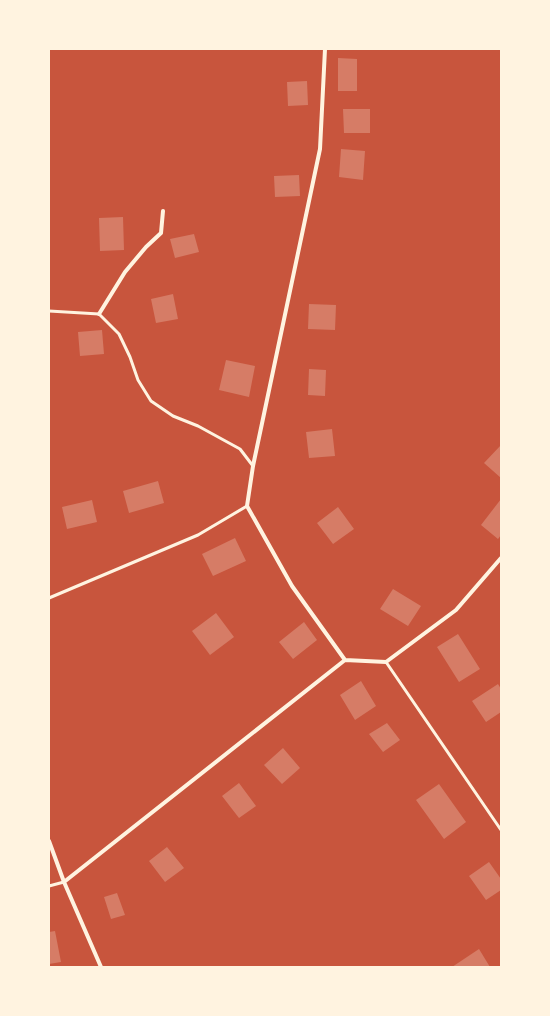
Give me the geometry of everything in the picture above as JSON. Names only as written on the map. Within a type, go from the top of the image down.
[{"type":"street","points":[[326,49],[320,150],[253,466],[247,506],[292,586],[345,660]]},
{"type":"street","points":[[100,314],[125,272],[146,247],[161,233],[163,211]]},
{"type":"street","points":[[64,882],[345,660],[386,662],[456,610],[501,558]]},
{"type":"street","points":[[49,841],[64,882],[102,967]]},
{"type":"lane","points":[[49,311],[100,314],[119,334],[130,357],[138,380],[151,401],[172,416],[198,426],[240,449],[253,466]]},
{"type":"lane","points":[[49,598],[198,535],[247,506]]},
{"type":"lane","points":[[386,662],[501,830]]},
{"type":"lane","points":[[49,886],[64,882]]},
{"type":"building","points":[[338,58],[357,59],[357,91],[338,91]]},
{"type":"building","points":[[307,81],[308,105],[288,106],[287,82]]},
{"type":"building","points":[[343,109],[370,109],[370,133],[344,133]]},
{"type":"building","points":[[341,149],[365,151],[363,180],[339,177]]},
{"type":"building","points":[[299,175],[300,196],[275,197],[274,176]]},
{"type":"building","points":[[123,217],[124,250],[100,251],[99,218]]},
{"type":"building","points":[[194,234],[199,252],[175,258],[170,239]]},
{"type":"building","points":[[173,294],[178,319],[156,323],[151,299]]},
{"type":"building","points":[[309,304],[336,305],[335,330],[308,329]]},
{"type":"building","points":[[102,330],[104,354],[80,356],[78,332]]},
{"type":"building","points":[[226,360],[255,366],[249,397],[219,390]]},
{"type":"building","points":[[309,369],[326,370],[325,396],[308,395]]},
{"type":"building","points":[[332,429],[335,456],[309,458],[306,432]]},
{"type":"building","points":[[501,445],[501,478],[484,463]]},
{"type":"building","points":[[158,481],[164,503],[129,513],[123,491]]},
{"type":"building","points":[[501,499],[501,535],[498,539],[481,525]]},
{"type":"building","points":[[92,500],[97,522],[67,529],[62,507]]},
{"type":"building","points":[[338,507],[354,529],[333,544],[317,523]]},
{"type":"building","points":[[235,538],[246,561],[213,576],[202,554]]},
{"type":"building","points":[[393,589],[421,606],[408,626],[380,609]]},
{"type":"building","points":[[216,613],[234,637],[210,655],[192,631]]},
{"type":"building","points":[[304,622],[317,640],[293,659],[279,642]]},
{"type":"building","points":[[458,634],[480,669],[459,682],[437,647]]},
{"type":"building","points":[[361,681],[376,706],[355,720],[340,695]]},
{"type":"building","points":[[498,684],[501,689],[501,712],[486,722],[472,701]]},
{"type":"building","points":[[387,723],[400,740],[383,752],[369,734]]},
{"type":"building","points":[[283,748],[300,768],[282,784],[264,765]]},
{"type":"building","points":[[239,783],[256,806],[239,818],[222,796]]},
{"type":"building","points":[[439,784],[466,822],[444,839],[416,800]]},
{"type":"building","points":[[167,847],[184,868],[165,882],[149,861]]},
{"type":"building","points":[[489,862],[501,879],[501,890],[486,900],[469,876]]},
{"type":"building","points":[[117,893],[125,915],[111,919],[104,897]]},
{"type":"building","points":[[55,931],[61,962],[49,964],[49,932]]},
{"type":"building","points":[[479,949],[490,967],[452,967]]}]
